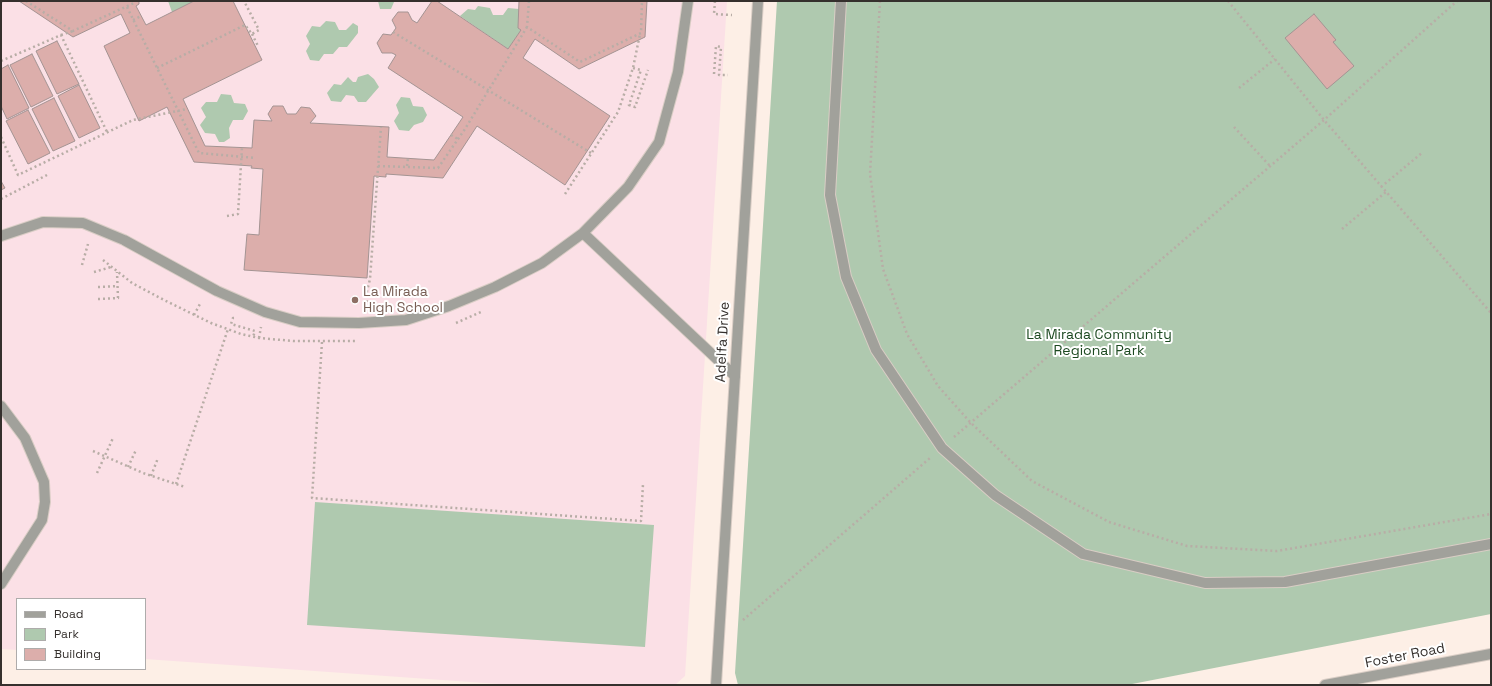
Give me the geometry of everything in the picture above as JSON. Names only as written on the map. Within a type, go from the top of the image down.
[{"type":"street","points":[[1,236],[43,222],[83,223],[124,240],[217,291],[265,312],[300,322],[359,323],[406,320],[449,306],[495,287],[542,263],[583,233],[628,187],[659,142],[678,72],[688,1]]},
{"type":"street","name":"Adelfa Drive","points":[[716,685],[758,1]]},
{"type":"street","points":[[841,1],[830,195],[846,277],[876,350],[942,448],[995,495],[1084,554],[1206,583],[1285,582],[1491,544]]},
{"type":"street","points":[[583,233],[735,376]]},
{"type":"street","points":[[1,406],[25,438],[44,482],[45,502],[42,520],[1,584]]},
{"type":"street","name":"Foster Road","points":[[1325,685],[1491,654]]},
{"type":"path","points":[[26,1],[73,31]]},
{"type":"path","points":[[1,61],[127,7],[134,3],[134,1]]},
{"type":"path","points":[[244,1],[259,30],[252,34]]},
{"type":"path","points":[[378,166],[438,168],[489,90],[527,27],[529,1]]},
{"type":"path","points":[[565,194],[618,112],[633,68],[640,33],[642,1]]},
{"type":"path","points":[[714,1],[714,14],[732,15]]},
{"type":"path","points":[[880,1],[870,174],[883,269],[908,334],[938,386],[970,422],[1032,481],[1109,522],[1188,546],[1277,551],[1491,514]]},
{"type":"path","points":[[1228,1],[1324,120],[1491,313]]},
{"type":"path","points":[[743,620],[970,422],[1324,120],[1457,1]]},
{"type":"path","points":[[127,7],[199,154],[256,158]]},
{"type":"path","points":[[133,20],[141,16]]},
{"type":"path","points":[[157,68],[245,25],[252,34],[258,46]]},
{"type":"path","points":[[527,27],[580,62],[640,33]]},
{"type":"path","points":[[393,32],[591,153]]},
{"type":"path","points":[[61,35],[107,132]]},
{"type":"path","points":[[714,74],[716,46],[721,47],[719,75],[728,75]]},
{"type":"path","points":[[1239,88],[1275,59]]},
{"type":"path","points":[[633,68],[641,70],[629,105],[635,107],[648,70]]},
{"type":"path","points":[[1,137],[18,175],[133,120],[188,109]]},
{"type":"path","points":[[367,309],[366,295],[370,279],[381,127]]},
{"type":"path","points":[[1234,127],[1270,166]]},
{"type":"path","points":[[451,135],[458,139]]},
{"type":"path","points":[[227,216],[238,214],[242,148]]},
{"type":"path","points":[[1381,186],[1423,152]]},
{"type":"path","points":[[407,166],[408,158]]},
{"type":"path","points":[[1,199],[47,175]]},
{"type":"path","points":[[1342,229],[1386,192]]},
{"type":"path","points":[[82,265],[88,244]]},
{"type":"path","points":[[103,260],[132,283],[194,315],[228,329],[259,338],[262,324]]},
{"type":"path","points":[[94,272],[112,267]]},
{"type":"path","points":[[98,299],[118,298],[117,271]]},
{"type":"path","points":[[98,287],[118,286]]},
{"type":"path","points":[[194,315],[200,304]]},
{"type":"path","points":[[238,319],[233,318],[231,324],[255,331],[253,337]]},
{"type":"path","points":[[176,484],[228,329]]},
{"type":"path","points":[[322,342],[312,498],[641,521],[643,484]]},
{"type":"path","points":[[97,473],[113,438]]},
{"type":"path","points":[[128,467],[136,450]]},
{"type":"path","points":[[93,451],[151,476],[185,487]]},
{"type":"path","points":[[151,476],[158,458]]},
{"type":"shaded area","name":"La Mirada High School","points":[[1,1],[727,1],[685,676],[675,685],[513,685],[146,659],[146,598],[16,598],[16,650],[1,649]]},
{"type":"green space","points":[[168,1],[194,1],[172,12]]},
{"type":"green space","points":[[378,1],[394,2],[391,9],[380,9]]},
{"type":"green space","name":"La Mirada Community Regional Park","points":[[777,1],[1491,1],[1491,614],[1127,685],[738,685],[735,673]]},
{"type":"green space","points":[[478,6],[490,8],[493,15],[503,15],[508,8],[519,9],[518,28],[521,30],[508,49],[460,16],[468,9],[475,10]]},
{"type":"green space","points":[[326,21],[335,22],[339,30],[346,30],[353,23],[358,26],[358,33],[347,47],[339,47],[333,54],[324,54],[319,61],[310,60],[306,51],[310,44],[306,36],[312,26],[320,27]]},
{"type":"green space","points":[[368,74],[374,79],[379,87],[366,102],[358,102],[354,96],[346,95],[341,102],[331,101],[327,93],[334,84],[341,85],[348,77],[353,82],[356,82],[358,77]]},
{"type":"green space","points":[[221,94],[231,95],[234,103],[245,104],[248,111],[243,120],[233,120],[229,128],[230,138],[224,142],[219,142],[215,134],[205,133],[200,125],[206,117],[201,108],[206,102],[217,102]]},
{"type":"green space","points":[[401,97],[410,98],[413,106],[423,107],[427,115],[423,122],[414,125],[409,131],[399,130],[394,121],[399,113],[396,105]]},
{"type":"green space","points":[[315,502],[654,525],[645,647],[307,625]]},
{"type":"building","points":[[19,1],[139,1],[139,4],[136,6],[146,25],[194,1],[233,1],[262,60],[183,99],[205,146],[252,148],[254,120],[272,121],[268,114],[273,106],[283,106],[287,114],[296,114],[301,107],[310,108],[316,116],[310,123],[389,127],[387,157],[434,160],[463,117],[388,68],[396,55],[392,53],[382,53],[377,43],[383,34],[391,35],[396,28],[392,20],[398,12],[408,12],[412,20],[417,23],[432,1],[437,1],[508,49],[521,30],[518,28],[519,1],[647,1],[645,37],[579,69],[535,39],[523,58],[610,116],[565,185],[477,126],[443,178],[386,174],[386,177],[374,176],[367,278],[244,270],[247,234],[259,235],[263,169],[251,168],[252,166],[194,162],[167,107],[139,121],[104,46],[130,33],[121,14],[73,37]]},
{"type":"building","points":[[1314,14],[1336,40],[1333,42],[1354,66],[1327,89],[1285,38]]},
{"type":"building","points":[[57,41],[79,84],[57,94],[36,51]]},
{"type":"building","points":[[32,54],[53,96],[31,107],[10,65]]},
{"type":"building","points":[[8,65],[29,108],[7,119],[1,106],[1,69]]},
{"type":"building","points":[[79,85],[100,128],[79,138],[58,96]]},
{"type":"building","points":[[54,98],[75,141],[53,151],[32,109]]},
{"type":"building","points":[[28,110],[50,153],[28,164],[6,121]]},
{"type":"building","points":[[1,181],[5,188],[1,190]]},
{"type":"place","name":"La Mirada High School","points":[[355,300]]}]
